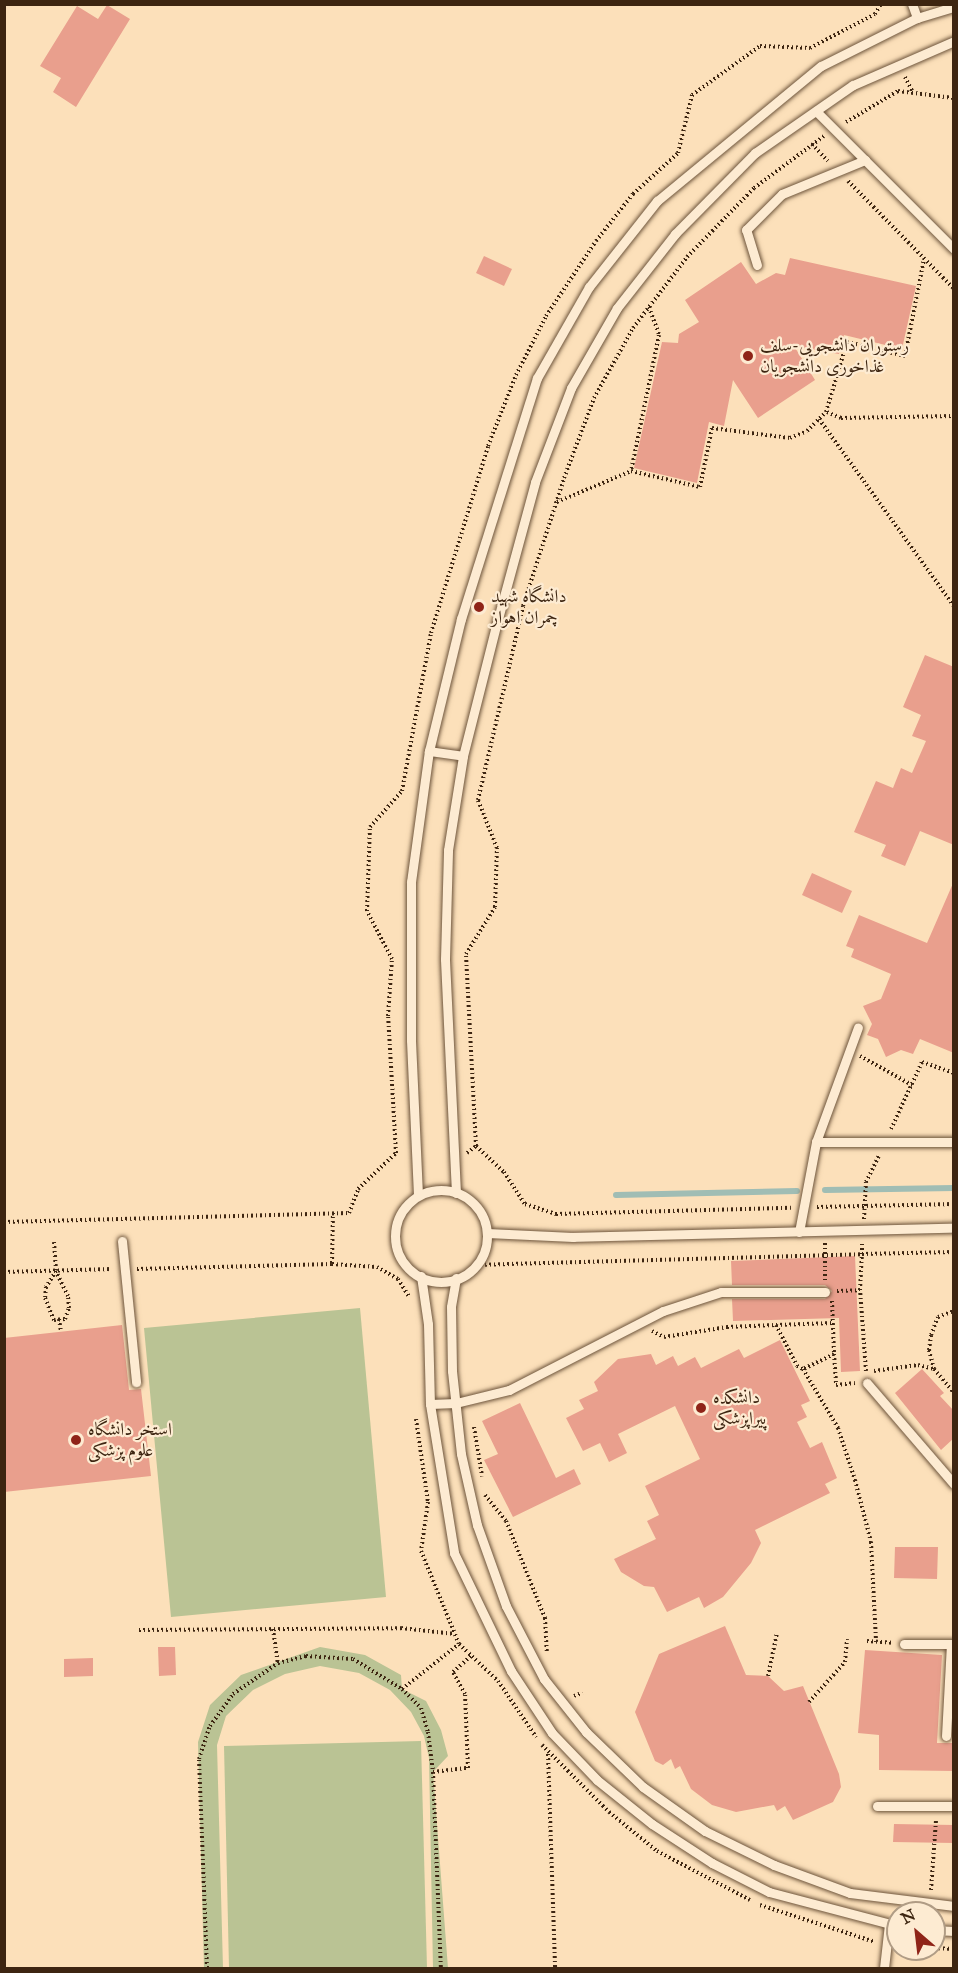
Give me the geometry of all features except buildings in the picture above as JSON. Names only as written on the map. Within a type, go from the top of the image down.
[{"type":"lane","points":[[912,4],[917,18]]},
{"type":"lane","points":[[418,1195],[411,1040],[411,882],[429,751],[461,619],[537,378],[589,287],[657,201],[730,138],[821,66],[917,18],[954,7]]},
{"type":"lane","points":[[456,1193],[445,959],[448,850],[463,756],[535,482],[571,387],[617,308],[675,234],[755,153],[853,85],[954,41]]},
{"type":"lane","points":[[816,111],[954,249]]},
{"type":"lane","points":[[757,265],[746,230],[782,194],[865,160]]},
{"type":"lane","points":[[429,751],[463,756]]},
{"type":"lane","points":[[799,1232],[816,1143],[858,1027]]},
{"type":"lane","points":[[816,1143],[954,1142]]},
{"type":"lane","points":[[433,1190],[456,1193],[476,1206],[487,1233],[485,1248],[476,1264],[456,1278],[442,1281],[421,1276],[404,1264],[395,1234],[398,1219],[418,1195],[433,1190]]},
{"type":"lane","points":[[487,1233],[573,1237],[954,1228]]},
{"type":"lane","points":[[122,1241],[136,1382]]},
{"type":"lane","points":[[421,1276],[428,1324],[430,1404],[454,1553],[511,1671],[552,1733],[606,1787],[652,1824],[712,1863],[769,1892],[886,1923]]},
{"type":"lane","points":[[456,1278],[451,1307],[461,1454],[477,1525],[506,1606],[544,1679],[586,1732],[643,1787],[705,1831],[774,1865],[850,1893],[909,1901]]},
{"type":"lane","points":[[430,1404],[456,1403],[509,1390],[638,1324],[721,1292],[825,1292]]},
{"type":"lane","points":[[867,1383],[954,1484]]},
{"type":"lane","points":[[904,1644],[952,1644],[946,1736]]},
{"type":"lane","points":[[877,1806],[954,1806]]},
{"type":"path","points":[[954,98],[898,91],[812,144],[747,195],[687,257],[649,307],[594,398],[556,502],[523,606],[478,800],[497,848],[495,907],[466,954],[476,1146],[504,1172],[525,1204],[556,1214],[954,1204]]},
{"type":"path","points":[[812,144],[954,289]]},
{"type":"path","points":[[556,502],[631,471],[700,487],[712,428],[790,438],[807,431],[826,412],[847,342],[905,356],[924,259]]},
{"type":"path","points":[[631,471],[659,335],[649,307]]},
{"type":"path","points":[[826,412],[841,418],[954,416]]},
{"type":"path","points":[[819,419],[954,606]]},
{"type":"path","points":[[849,1050],[912,1085]]},
{"type":"path","points":[[860,1290],[832,1292],[836,1385],[867,1383],[860,1290],[866,1182],[922,1062],[954,1073]]},
{"type":"path","points":[[455,1162],[476,1146]]},
{"type":"path","points":[[332,1264],[333,1213]]},
{"type":"path","points":[[824,1231],[825,1292]]},
{"type":"path","points":[[54,1242],[56,1270],[68,1296],[69,1308],[65,1319],[54,1320],[45,1298],[46,1287],[56,1270]]},
{"type":"path","points":[[476,1264],[954,1251]]},
{"type":"path","points":[[954,1311],[938,1317],[931,1335],[929,1350],[934,1369],[954,1393]]},
{"type":"path","points":[[59,1319],[61,1332]]},
{"type":"path","points":[[638,1324],[664,1337],[727,1327],[833,1323]]},
{"type":"path","points":[[776,1325],[796,1366],[803,1369],[838,1428],[855,1480],[870,1542],[876,1642]]},
{"type":"path","points":[[803,1369],[834,1354]]},
{"type":"path","points":[[866,1372],[918,1365],[934,1369]]},
{"type":"path","points":[[469,1400],[485,1496],[506,1521],[545,1618],[548,1662]]},
{"type":"path","points":[[139,1630],[401,1628],[455,1634]]},
{"type":"path","points":[[273,1629],[278,1663]]},
{"type":"path","points":[[768,1676],[777,1633]]},
{"type":"path","points":[[809,1702],[845,1662],[847,1639]]},
{"type":"path","points":[[867,1641],[904,1644]]},
{"type":"path","points":[[402,1689],[459,1644]]},
{"type":"path","points":[[207,1968],[199,1759],[210,1726],[233,1694],[278,1663],[306,1656],[353,1659],[402,1689],[421,1708],[428,1732],[433,1772],[441,1968]]},
{"type":"path","points":[[433,1772],[468,1768],[465,1694],[453,1672],[471,1656]]},
{"type":"path","points":[[567,1688],[574,1696],[582,1693]]},
{"type":"path","points":[[549,1754],[555,1968]]},
{"type":"path","points":[[918,1901],[931,1893],[937,1806]]},
{"type":"green space","points":[[360,1308],[386,1597],[171,1617],[144,1328]]},
{"type":"green space","points":[[320,1647],[365,1655],[401,1675],[402,1689],[426,1701],[441,1730],[448,1756],[433,1772],[448,1968],[433,1968],[429,1758],[424,1736],[411,1712],[390,1690],[359,1673],[320,1666],[285,1674],[253,1690],[226,1716],[217,1745],[223,1968],[204,1968],[198,1742],[210,1705],[241,1675]]},
{"type":"green space","points":[[421,1741],[427,1968],[229,1968],[224,1746]]},
{"type":"waterway","points":[[825,1190],[954,1188]]},
{"type":"waterway","points":[[616,1195],[797,1191]]},
{"type":"place","name":"رستوران دانشجویی-سلف غذاخوری دانشجویان","points":[[748,356]]},
{"type":"place","name":"دانشگاه شهید چمران اهواز","points":[[479,607]]},
{"type":"place","name":"دانشکده پیراپزشکی","points":[[701,1408]]},
{"type":"place","name":"استخر دانشگاه علوم پزشکی","points":[[76,1440]]}]
